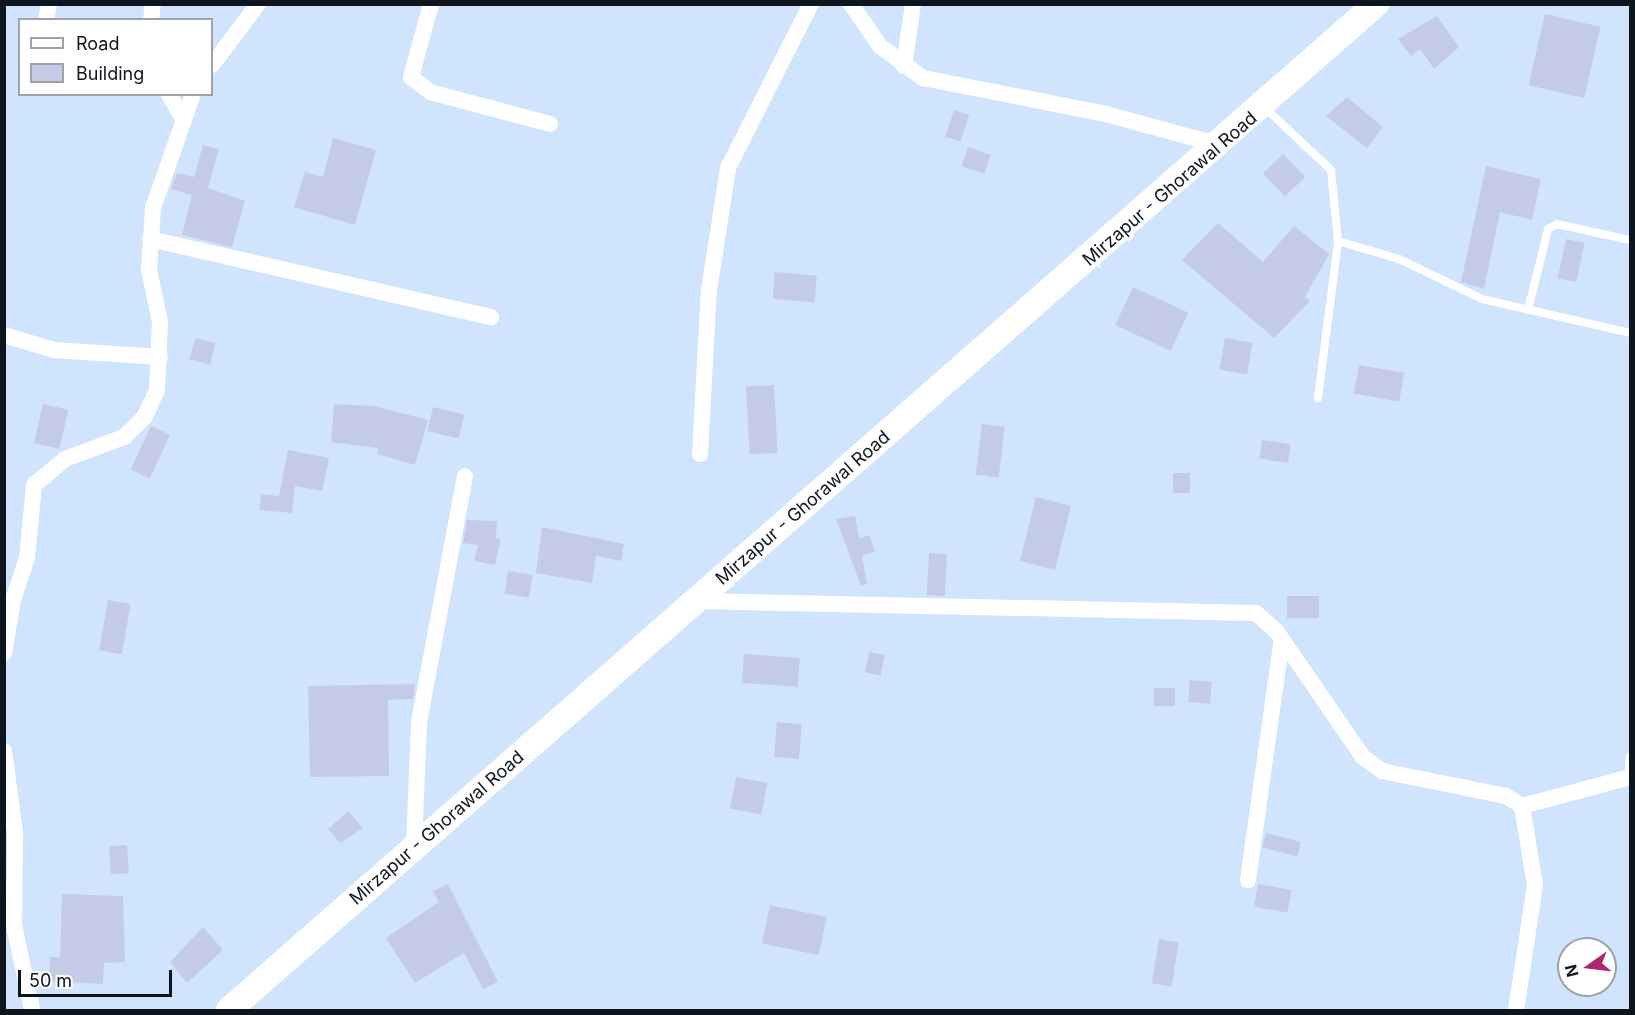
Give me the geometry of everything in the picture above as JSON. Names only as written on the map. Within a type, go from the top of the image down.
[{"type":"main road","name":"Mirzapur - Ghorawal Road","points":[[229,1011],[414,847],[1264,107],[1376,4]]},
{"type":"street","points":[[213,64],[258,4]]},
{"type":"street","points":[[431,4],[411,77],[430,92],[550,124]]},
{"type":"street","points":[[700,454],[709,290],[728,168],[811,4]]},
{"type":"street","points":[[851,4],[880,45],[904,66],[923,78],[1102,113],[1220,145]]},
{"type":"street","points":[[904,66],[913,4]]},
{"type":"street","points":[[170,96],[182,116]]},
{"type":"street","points":[[4,653],[5,627],[27,558],[34,485],[49,468],[106,446],[137,426],[158,390],[160,322],[148,270],[153,208],[182,116],[192,96]]},
{"type":"street","points":[[150,239],[491,317]]},
{"type":"street","points":[[4,335],[54,350],[160,357]]},
{"type":"street","points":[[414,847],[419,722],[465,476]]},
{"type":"street","points":[[697,601],[1239,609],[1267,621],[1363,756],[1382,771],[1506,796],[1522,806],[1629,778]]},
{"type":"street","points":[[1248,880],[1282,639]]},
{"type":"street","points":[[4,751],[15,832],[14,925],[32,1011]]},
{"type":"street","points":[[1516,1011],[1535,885],[1522,806]]},
{"type":"lane","points":[[1264,107],[1331,170],[1338,240],[1318,398]]},
{"type":"lane","points":[[1528,310],[1548,229],[1557,224],[1630,240]]},
{"type":"lane","points":[[1338,240],[1399,259],[1482,299],[1630,333]]},
{"type":"lane","points":[[1629,778],[1630,757]]},
{"type":"building","points":[[1545,14],[1601,27],[1584,98],[1529,85]]},
{"type":"building","points":[[1437,16],[1459,47],[1434,69],[1420,49],[1411,56],[1398,39]]},
{"type":"building","points":[[1347,97],[1383,127],[1367,148],[1326,116]]},
{"type":"building","points":[[954,110],[969,115],[961,142],[945,137]]},
{"type":"building","points":[[333,138],[376,150],[355,225],[294,207],[305,172],[323,177]]},
{"type":"building","points":[[203,145],[219,149],[208,188],[245,201],[232,247],[182,235],[192,195],[171,189],[177,173],[194,177]]},
{"type":"building","points":[[968,147],[991,155],[984,174],[961,166]]},
{"type":"building","points":[[1283,154],[1305,177],[1285,196],[1263,173]]},
{"type":"building","points":[[1486,166],[1541,179],[1532,220],[1500,212],[1484,289],[1461,282]]},
{"type":"building","points":[[1218,223],[1263,262],[1294,226],[1329,254],[1305,297],[1310,301],[1274,338],[1182,260]]},
{"type":"building","points":[[1566,239],[1585,243],[1576,282],[1558,278]]},
{"type":"building","points":[[775,272],[817,276],[814,303],[773,299]]},
{"type":"building","points":[[1133,287],[1188,313],[1171,351],[1115,325]]},
{"type":"building","points":[[195,338],[215,343],[210,364],[190,359]]},
{"type":"building","points":[[1225,338],[1253,343],[1247,374],[1219,370]]},
{"type":"building","points":[[1359,365],[1404,373],[1399,402],[1354,394]]},
{"type":"building","points":[[774,385],[778,453],[750,454],[746,386]]},
{"type":"building","points":[[43,404],[68,410],[59,449],[34,443]]},
{"type":"building","points":[[334,404],[374,406],[428,420],[415,465],[377,454],[378,448],[331,442]]},
{"type":"building","points":[[433,407],[464,414],[459,439],[427,431]]},
{"type":"building","points":[[982,424],[1005,427],[999,477],[976,475]]},
{"type":"building","points":[[151,426],[170,435],[150,478],[131,470]]},
{"type":"building","points":[[1262,440],[1291,444],[1288,463],[1259,459]]},
{"type":"building","points":[[288,450],[329,458],[322,491],[295,486],[292,513],[259,510],[261,494],[279,496]]},
{"type":"building","points":[[1173,473],[1190,473],[1190,493],[1173,493]]},
{"type":"building","points":[[1036,497],[1071,506],[1055,570],[1020,561]]},
{"type":"building","points":[[855,516],[859,538],[869,535],[875,551],[862,556],[867,584],[861,586],[836,519]]},
{"type":"building","points":[[467,520],[497,521],[496,538],[501,539],[495,565],[474,561],[478,545],[463,543]]},
{"type":"building","points":[[542,527],[624,544],[621,561],[596,556],[592,583],[536,573]]},
{"type":"building","points":[[929,553],[947,554],[945,596],[927,595]]},
{"type":"building","points":[[508,571],[533,575],[529,598],[504,594]]},
{"type":"building","points":[[1287,596],[1319,596],[1319,618],[1287,618]]},
{"type":"building","points":[[108,600],[131,604],[122,654],[99,650]]},
{"type":"building","points":[[869,652],[885,655],[881,676],[865,673]]},
{"type":"building","points":[[744,654],[800,658],[798,687],[742,683]]},
{"type":"building","points":[[1190,680],[1212,682],[1210,704],[1188,702]]},
{"type":"building","points":[[415,684],[413,699],[388,700],[389,776],[310,777],[308,686]]},
{"type":"building","points":[[1154,688],[1175,688],[1175,706],[1154,706]]},
{"type":"building","points":[[777,722],[802,724],[799,759],[774,757]]},
{"type":"building","points":[[736,777],[767,783],[761,815],[730,808]]},
{"type":"building","points":[[348,811],[363,828],[340,843],[328,829]]},
{"type":"building","points":[[1266,833],[1301,842],[1297,856],[1262,848]]},
{"type":"building","points":[[127,845],[129,873],[111,874],[109,846]]},
{"type":"building","points":[[448,884],[498,982],[483,989],[464,953],[415,983],[386,938],[439,902],[433,891]]},
{"type":"building","points":[[1258,884],[1291,890],[1287,913],[1254,907]]},
{"type":"building","points":[[62,894],[123,896],[125,962],[104,963],[103,984],[49,981],[50,957],[60,957]]},
{"type":"building","points":[[770,905],[827,917],[819,955],[762,943]]},
{"type":"building","points":[[203,927],[223,950],[187,983],[170,962]]},
{"type":"building","points":[[1159,939],[1179,942],[1172,987],[1152,983]]}]
